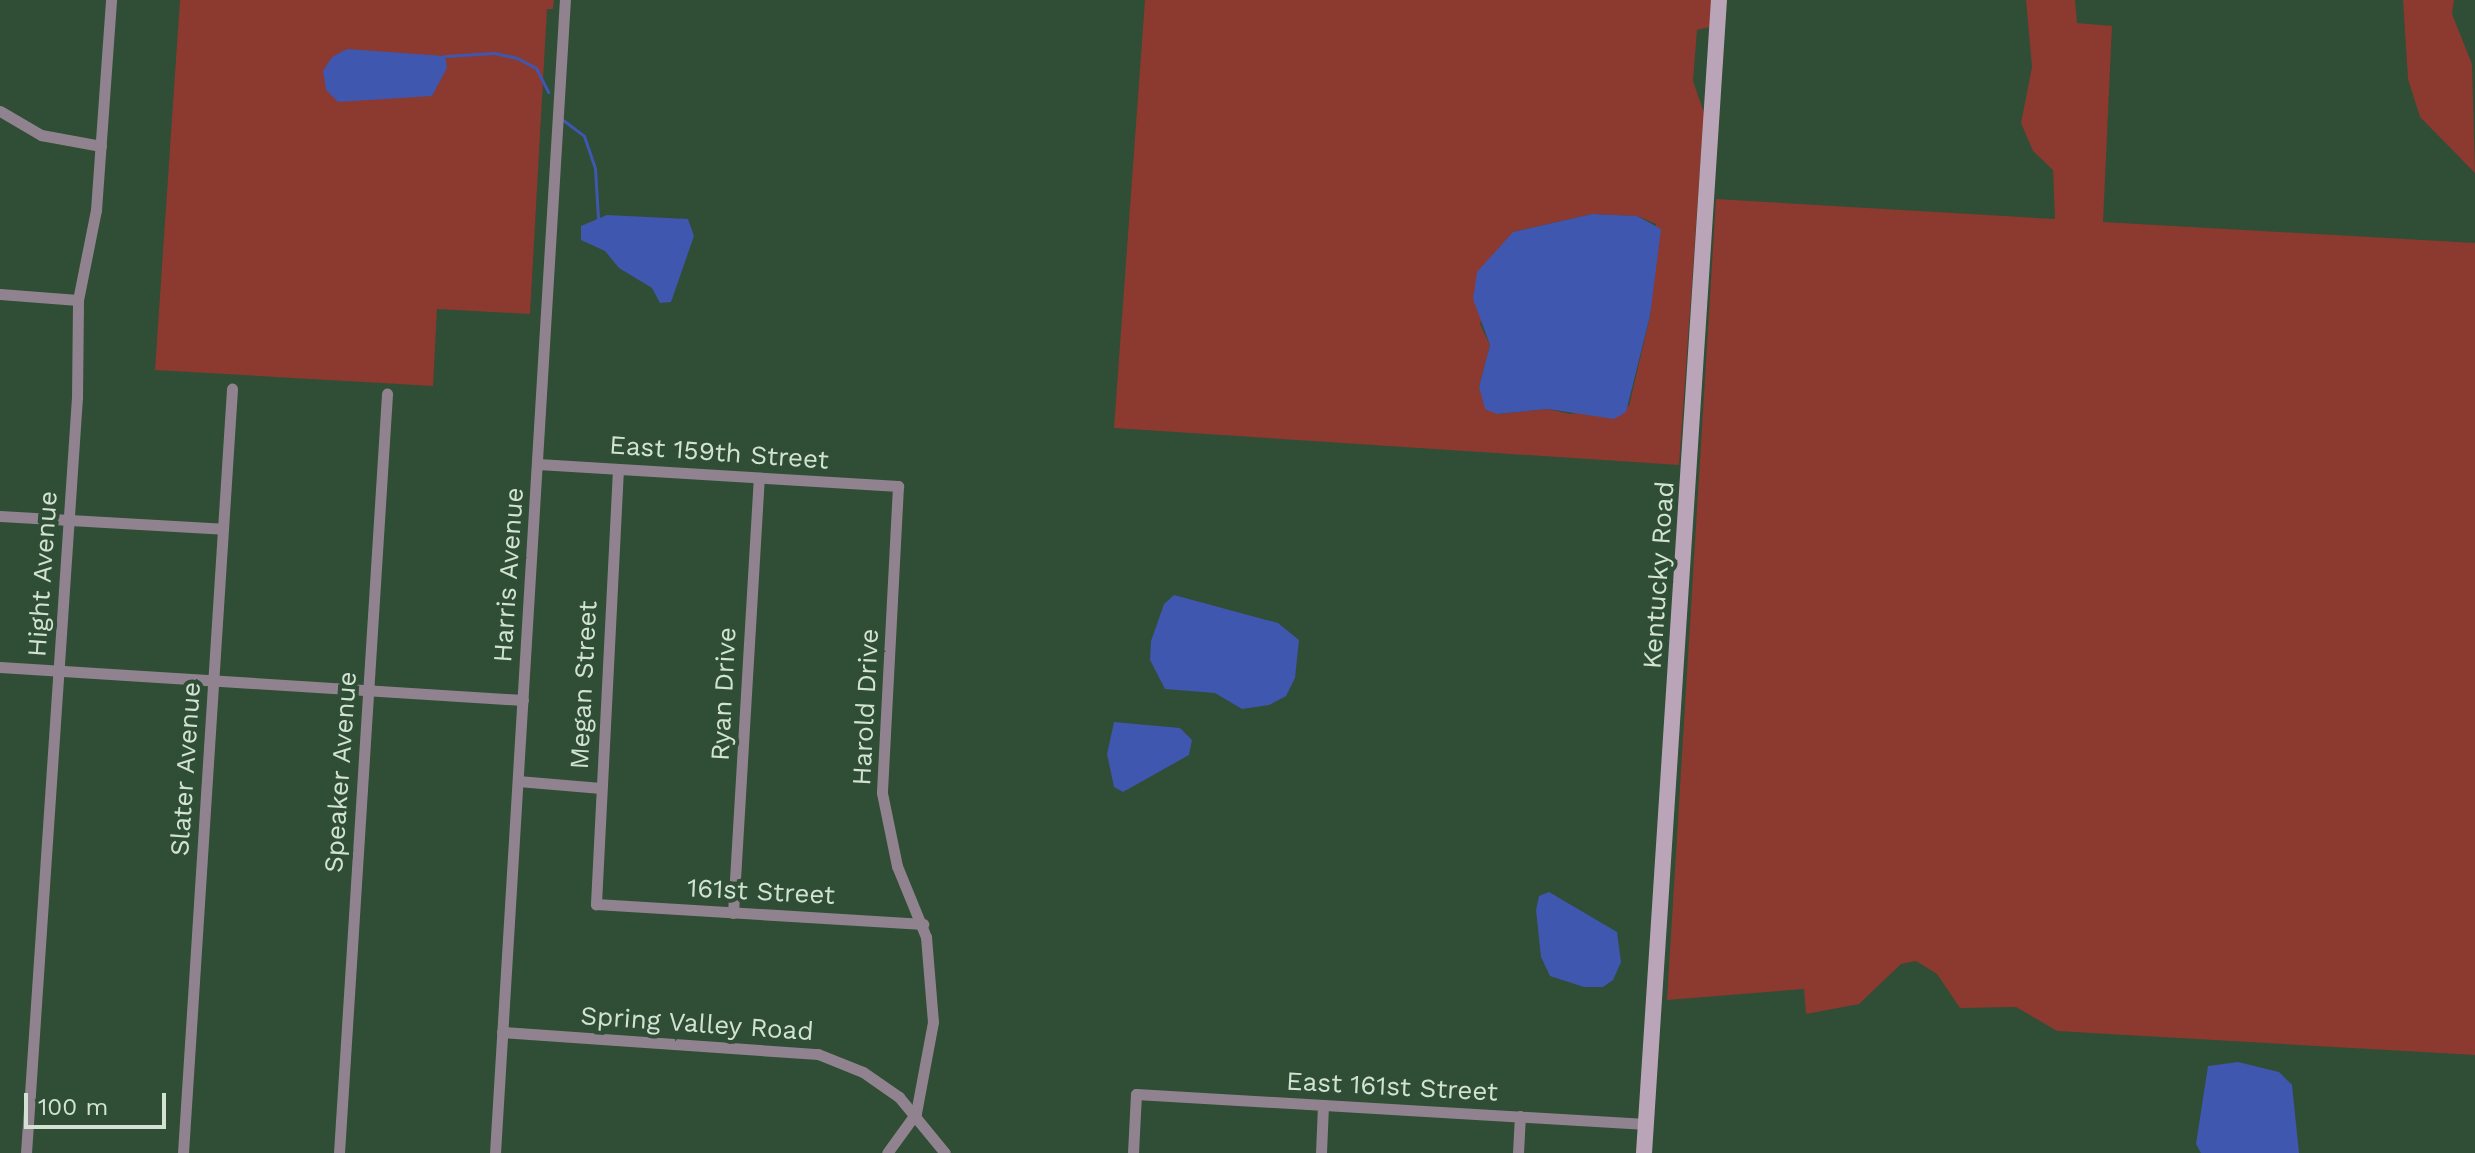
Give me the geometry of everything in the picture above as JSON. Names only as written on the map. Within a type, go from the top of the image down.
[{"type":"street","name":"Hight Avenue","points":[[26,1153],[69,520],[78,300],[96,210],[111,0]]},
{"type":"street","name":"Harris Avenue","points":[[495,1153],[565,0]]},
{"type":"street","name":"Kentucky Road","points":[[1644,1153],[1719,0]]},
{"type":"street","points":[[0,111],[41,135],[101,146]]},
{"type":"street","points":[[0,294],[78,300]]},
{"type":"street","name":"Slater Avenue","points":[[183,1153],[232,389]]},
{"type":"street","name":"Speaker Avenue","points":[[339,1153],[387,394]]},
{"type":"street","name":"East 159th Street","points":[[538,464],[898,486]]},
{"type":"street","name":"Megan Street","points":[[596,904],[618,469]]},
{"type":"street","name":"Ryan Drive","points":[[733,913],[759,478]]},
{"type":"street","name":"Harold Drive","points":[[898,486],[882,793],[897,866],[923,924],[933,1022],[916,1113]]},
{"type":"street","points":[[0,516],[223,529]]},
{"type":"street","points":[[0,667],[523,700]]},
{"type":"street","points":[[518,781],[601,788]]},
{"type":"street","name":"161st Street","points":[[596,904],[923,924]]},
{"type":"street","name":"Spring Valley Road","points":[[502,1032],[797,1049],[863,1072],[916,1113],[945,1153]]},
{"type":"street","name":"East 161st Street","points":[[1133,1153],[1136,1094],[1646,1124]]},
{"type":"street","points":[[1321,1153],[1323,1105]]},
{"type":"street","points":[[887,1153],[916,1113]]},
{"type":"street","points":[[1518,1153],[1520,1116]]},
{"type":"shaded area","points":[[180,0],[554,0],[553,9],[547,9],[530,314],[437,309],[433,386],[155,370]]},
{"type":"shaded area","points":[[1145,0],[1712,0],[1710,27],[1697,30],[1693,81],[1704,113],[1679,465],[1114,428]],"holes":[[[1592,214],[1637,216],[1656,224],[1650,316],[1629,406],[1570,414],[1548,409],[1497,414],[1479,387],[1490,345],[1480,324],[1513,232]]]},
{"type":"shaded area","points":[[2026,0],[2075,0],[2077,23],[2112,26],[2103,222],[2475,243],[2475,1055],[2057,1031],[2016,1007],[1960,1008],[1937,974],[1916,961],[1901,964],[1859,1004],[1806,1014],[1804,989],[1667,1000],[1716,199],[2055,219],[2053,170],[2033,151],[2021,123],[2032,67]]},
{"type":"shaded area","points":[[2403,0],[2454,0],[2452,14],[2472,64],[2475,173],[2420,117],[2408,79]]},
{"type":"water","points":[[347,49],[445,56],[447,68],[432,96],[338,102],[326,90],[323,71],[332,57]]},
{"type":"water","points":[[1592,214],[1637,216],[1661,229],[1650,316],[1626,412],[1614,419],[1548,409],[1497,414],[1485,409],[1479,387],[1490,345],[1473,299],[1477,272],[1513,232]]},
{"type":"water","points":[[607,215],[688,219],[694,236],[671,302],[660,303],[652,288],[619,268],[605,251],[581,240],[581,226]]},
{"type":"water","points":[[1174,595],[1278,623],[1299,640],[1295,678],[1286,696],[1269,705],[1242,709],[1215,693],[1165,689],[1150,660],[1151,641],[1164,604]]},
{"type":"water","points":[[1114,722],[1180,728],[1192,740],[1189,755],[1123,792],[1114,787],[1107,754]]},
{"type":"water","points":[[1549,892],[1617,932],[1621,962],[1613,980],[1603,987],[1584,987],[1550,976],[1541,957],[1536,910],[1539,896]]},
{"type":"water","points":[[2238,1062],[2279,1072],[2292,1085],[2299,1153],[2201,1153],[2196,1144],[2208,1066]]},
{"type":"waterway","points":[[445,56],[494,53],[517,58],[536,68],[548,92]]},
{"type":"waterway","points":[[563,120],[584,136],[595,168],[598,218]]}]
